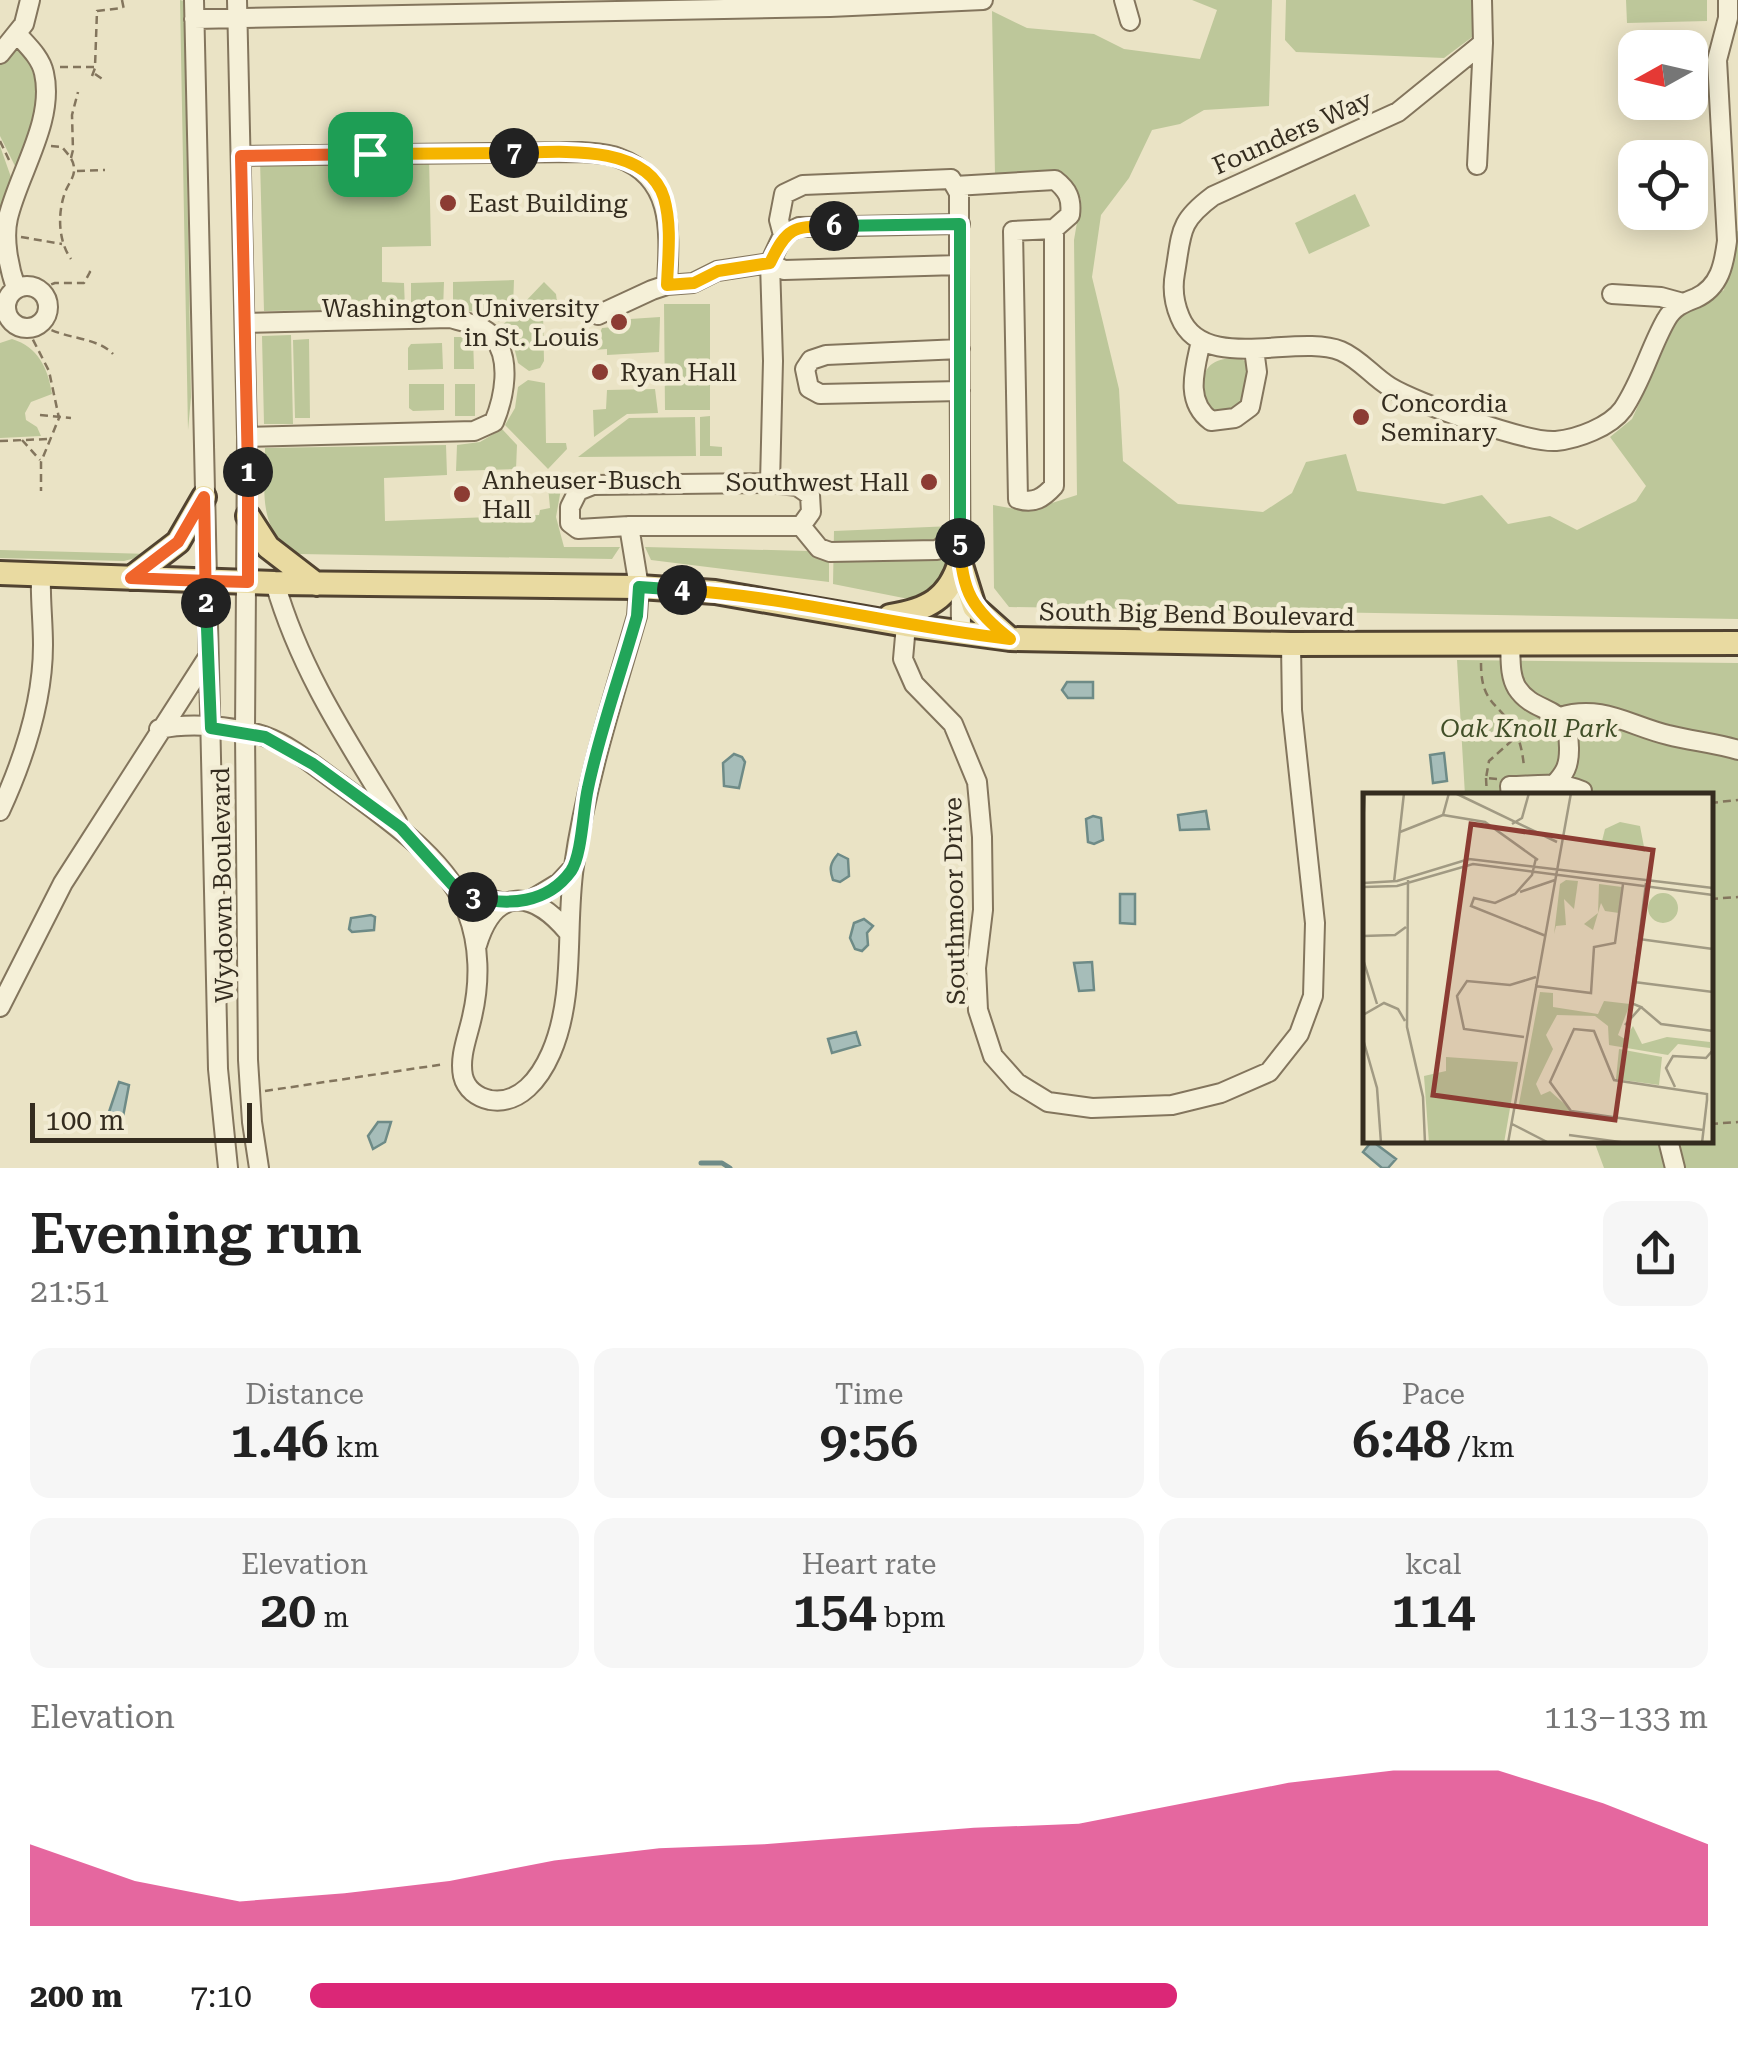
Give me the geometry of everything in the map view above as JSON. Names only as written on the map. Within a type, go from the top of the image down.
[{"type":"main road","points":[[131,578],[178,542],[204,497]]},
{"type":"main road","points":[[248,516],[272,551],[316,584]]},
{"type":"main road","points":[[876,619],[920,610],[939,600],[949,590],[960,562]]},
{"type":"main road","points":[[960,562],[974,607],[1010,639]]},
{"type":"main road","name":"South Big Bend Boulevard","points":[[0,574],[275,584],[639,587],[728,594],[1010,639],[1291,644],[1738,644]]},
{"type":"street","points":[[0,54],[18,35],[30,0]]},
{"type":"street","points":[[194,9],[980,0]]},
{"type":"street","points":[[1124,0],[1130,20]]},
{"type":"street","points":[[1477,166],[1482,0]]},
{"type":"street","points":[[1254,349],[1258,372],[1250,407],[1235,418],[1212,421],[1194,402],[1201,342],[1254,349],[1327,346],[1347,354],[1390,388],[1498,430],[1554,441],[1591,432],[1621,412],[1666,320],[1683,303],[1701,296],[1715,283],[1723,267],[1730,193],[1717,60],[1728,18],[1728,0]]},
{"type":"street","name":"Wydown Boulevard","points":[[238,8],[248,437],[248,1060],[259,1168]]},
{"type":"street","name":"Wydown Boulevard","points":[[194,9],[219,1083],[228,1168]]},
{"type":"street","points":[[16,288],[7,220],[35,143],[44,101],[44,73],[34,53],[18,35]]},
{"type":"street","name":"Founders Way","points":[[1201,342],[1183,325],[1174,304],[1183,222],[1193,210],[1213,196],[1398,112],[1483,42]]},
{"type":"street","points":[[241,156],[581,152],[619,158],[646,174],[663,194],[669,232],[667,285]]},
{"type":"street","points":[[783,235],[779,220],[784,194],[803,185],[951,179],[959,193],[961,634]]},
{"type":"street","points":[[955,186],[1054,180],[1065,188],[1071,203],[1070,216],[1054,229],[1013,230],[1018,499],[1029,502],[1045,496],[1054,486],[1054,229]]},
{"type":"street","points":[[770,483],[770,263],[783,235],[798,227],[960,224]]},
{"type":"street","points":[[598,315],[667,285],[694,283],[718,271],[770,263],[784,270],[959,265]]},
{"type":"street","points":[[28,285],[39,289],[48,306],[19,326],[6,303],[16,288],[28,285]]},
{"type":"street","points":[[1612,294],[1661,297],[1683,303]]},
{"type":"street","points":[[244,323],[450,318],[478,326],[495,338],[504,377],[494,422],[474,431],[248,437]]},
{"type":"street","points":[[960,349],[826,355],[811,360],[805,369],[809,388],[820,394],[960,391]]},
{"type":"street","points":[[770,483],[796,486],[810,495],[812,512],[801,526],[629,526],[578,530],[570,523],[570,506],[578,491],[593,486],[770,483]]},
{"type":"street","points":[[505,904],[489,918],[477,946],[474,1012],[464,1048],[463,1074],[476,1095],[504,1100],[518,1096],[536,1080],[552,1052],[565,1003],[573,868],[588,784],[637,616],[639,587],[629,526]]},
{"type":"street","points":[[801,526],[819,548],[830,552],[937,550],[960,535]]},
{"type":"street","points":[[0,811],[15,778],[34,711],[43,646],[41,574]]},
{"type":"street","points":[[275,584],[289,633],[322,699],[401,828],[459,892],[477,946]]},
{"type":"street","name":"Southmoor Drive","points":[[906,625],[904,660],[914,684],[953,724],[976,782],[983,910],[976,968],[978,1010],[993,1056],[1016,1083],[1048,1102],[1092,1108],[1172,1105],[1221,1093],[1268,1072],[1298,1034],[1313,996],[1315,923],[1292,710],[1291,644]]},
{"type":"street","points":[[1510,642],[1515,685],[1531,702],[1560,717],[1595,713],[1636,722],[1661,734],[1738,750]]},
{"type":"street","points":[[0,1007],[62,883],[208,657]]},
{"type":"street","points":[[1554,790],[1569,764],[1569,734],[1560,717]]},
{"type":"street","points":[[159,729],[178,724],[245,732],[277,742],[401,828]]},
{"type":"street","points":[[1510,791],[1575,788],[1582,793]]},
{"type":"street","points":[[459,892],[505,904],[531,900],[560,883],[573,868]]},
{"type":"street","points":[[531,900],[555,916],[568,932]]},
{"type":"street","points":[[1669,1143],[1675,1168]]},
{"type":"path","points":[[105,81],[94,75],[97,10],[124,9],[122,0]]},
{"type":"path","points":[[41,66],[95,67]]},
{"type":"path","points":[[70,158],[72,115],[78,92]]},
{"type":"path","points":[[35,143],[62,148],[70,158],[74,171],[62,203],[62,244],[71,260]]},
{"type":"path","points":[[74,171],[105,170]]},
{"type":"path","points":[[7,235],[62,244]]},
{"type":"path","points":[[39,289],[55,283],[84,282],[90,272],[86,271]]},
{"type":"path","points":[[19,326],[104,345],[114,354]]},
{"type":"path","points":[[19,326],[48,371],[59,418],[41,462],[41,492]]},
{"type":"path","points":[[40,415],[71,418]]},
{"type":"path","points":[[21,439],[41,462]]},
{"type":"path","points":[[0,442],[51,439]]},
{"type":"path","points":[[1481,642],[1481,678],[1486,698],[1517,736],[1525,770]]},
{"type":"path","points":[[1486,793],[1489,761],[1517,736]]},
{"type":"path","points":[[1486,778],[1504,779],[1510,791]]},
{"type":"path","points":[[1713,803],[1738,800]]},
{"type":"path","points":[[1713,900],[1738,898]]},
{"type":"path","points":[[265,1092],[447,1064]]},
{"type":"path","points":[[1713,1124],[1738,1122]]},
{"type":"green space","points":[[180,0],[184,1],[191,397],[188,430]]},
{"type":"green space","points":[[1192,0],[1272,0],[1269,106],[1204,110],[1180,124],[1152,130],[1129,178],[1101,215],[1092,277],[1119,389],[1123,461],[1178,504],[1263,512],[1292,493],[1306,462],[1346,454],[1357,491],[1444,504],[1482,495],[1508,524],[1550,516],[1577,530],[1636,501],[1646,486],[1610,437],[1632,419],[1676,322],[1687,311],[1724,290],[1733,233],[1738,231],[1738,619],[1009,607],[994,588],[993,505],[1027,511],[1077,495],[1074,240],[1081,199],[1063,175],[995,175],[992,11],[1027,28],[1094,34],[1124,49],[1200,59],[1217,10]]},
{"type":"green space","points":[[1286,0],[1478,0],[1479,32],[1444,58],[1296,52],[1285,40]]},
{"type":"green space","points":[[1626,0],[1707,0],[1707,21],[1627,23]]},
{"type":"green space","points":[[18,48],[35,66],[39,89],[17,170],[0,136],[0,62]]},
{"type":"green space","points":[[0,146],[12,180],[0,232]]},
{"type":"green space","points":[[429,158],[431,246],[382,247],[382,282],[404,283],[405,309],[264,311],[260,160]]},
{"type":"green space","points":[[1355,194],[1370,226],[1309,254],[1295,223]]},
{"type":"green space","points":[[514,280],[513,307],[499,322],[480,312],[453,310],[453,282]]},
{"type":"green space","points":[[444,282],[443,310],[411,310],[411,283]]},
{"type":"green space","points":[[544,282],[556,294],[558,310],[543,311],[544,361],[540,368],[529,371],[518,363],[513,343],[502,326]]},
{"type":"green space","points":[[664,304],[710,304],[710,410],[665,410]]},
{"type":"green space","points":[[660,317],[659,352],[607,355],[607,349],[593,350],[602,328],[623,326],[630,319]]},
{"type":"green space","points":[[291,335],[293,424],[264,424],[262,336]]},
{"type":"green space","points":[[454,337],[473,337],[474,369],[454,369]]},
{"type":"green space","points":[[12,339],[35,353],[48,376],[52,394],[31,402],[25,413],[26,420],[37,427],[41,436],[0,438],[0,343]]},
{"type":"green space","points":[[309,339],[310,418],[295,418],[293,340]]},
{"type":"green space","points":[[442,343],[443,369],[408,370],[411,344]]},
{"type":"green space","points":[[1240,358],[1248,363],[1249,371],[1242,399],[1224,415],[1207,411],[1203,388],[1206,371],[1217,361]]},
{"type":"green space","points":[[528,380],[545,383],[546,443],[566,443],[567,449],[548,469],[505,425],[515,408],[518,387]]},
{"type":"green space","points":[[409,384],[444,384],[444,410],[413,411],[409,408]]},
{"type":"green space","points":[[455,384],[475,384],[475,416],[455,416]]},
{"type":"green space","points":[[655,389],[658,413],[627,414],[594,437],[593,410],[606,409],[607,390]]},
{"type":"green space","points":[[710,416],[710,446],[722,447],[722,456],[700,456],[700,417]]},
{"type":"green space","points":[[695,417],[696,456],[578,457],[629,418]]},
{"type":"green space","points":[[502,429],[517,445],[516,469],[456,471],[457,445],[480,442]]},
{"type":"green space","points":[[446,445],[447,475],[384,478],[385,521],[539,515],[540,510],[550,508],[548,486],[554,481],[561,489],[556,517],[564,547],[620,547],[612,559],[298,554],[275,534],[264,493],[265,448]]},
{"type":"green space","points":[[953,526],[954,608],[833,584],[834,531]]},
{"type":"green space","points":[[645,547],[808,551],[829,562],[829,582],[651,560]]},
{"type":"green space","points":[[0,550],[151,554],[124,561],[0,558]]},
{"type":"green space","name":"Oak Knoll Park","points":[[1457,660],[1738,663],[1738,1168],[1604,1168],[1595,1143],[1713,1143],[1713,793],[1465,793]]},
{"type":"water","points":[[1067,682],[1093,682],[1093,698],[1068,698],[1062,690]]},
{"type":"water","points":[[1444,753],[1447,781],[1433,783],[1430,755]]},
{"type":"water","points":[[734,754],[745,762],[739,788],[724,786],[723,763]]},
{"type":"water","points":[[1206,811],[1209,829],[1180,830],[1178,815]]},
{"type":"water","points":[[1101,818],[1103,840],[1094,844],[1088,842],[1086,819]]},
{"type":"water","points":[[838,854],[848,859],[849,876],[840,882],[833,880],[831,869]]},
{"type":"water","points":[[1120,894],[1135,894],[1135,924],[1120,923]]},
{"type":"water","points":[[375,917],[374,930],[349,929],[351,918]]},
{"type":"water","points":[[864,919],[873,926],[867,933],[868,945],[862,951],[855,949],[850,938],[854,923]]},
{"type":"water","points":[[1092,962],[1094,990],[1079,991],[1074,963]]},
{"type":"water","points":[[856,1032],[860,1045],[832,1053],[828,1039]]},
{"type":"water","points":[[119,1082],[129,1085],[122,1122],[107,1118]]},
{"type":"water","points":[[378,1122],[391,1122],[385,1142],[373,1149],[368,1136]]},
{"type":"water","points":[[1375,1143],[1396,1159],[1388,1168],[1382,1168],[1363,1152]]},
{"type":"waterway","points":[[701,1163],[722,1163],[730,1168]]},
{"type":"place","name":"East Building","points":[[448,203]]},
{"type":"place","name":"Washington University in St. Louis","points":[[619,322]]},
{"type":"place","name":"Ryan Hall","points":[[600,372]]},
{"type":"place","name":"Concordia Seminary","points":[[1361,417]]},
{"type":"place","name":"Southwest Hall","points":[[929,482]]},
{"type":"place","name":"Anheuser-Busch Hall","points":[[462,494]]},
{"type":"route","points":[[370,154],[241,156],[248,582],[206,581],[131,578],[178,542],[204,497],[206,581],[206,610],[211,728],[245,732],[277,742],[401,828],[459,892],[505,904],[531,900],[547,892],[573,868],[588,784],[637,616],[639,587],[715,592],[1010,639],[974,607],[960,562],[960,224],[798,227],[783,235],[770,263],[718,271],[694,283],[667,285],[669,232],[663,194],[646,174],[619,158],[581,152],[370,154]]}]
